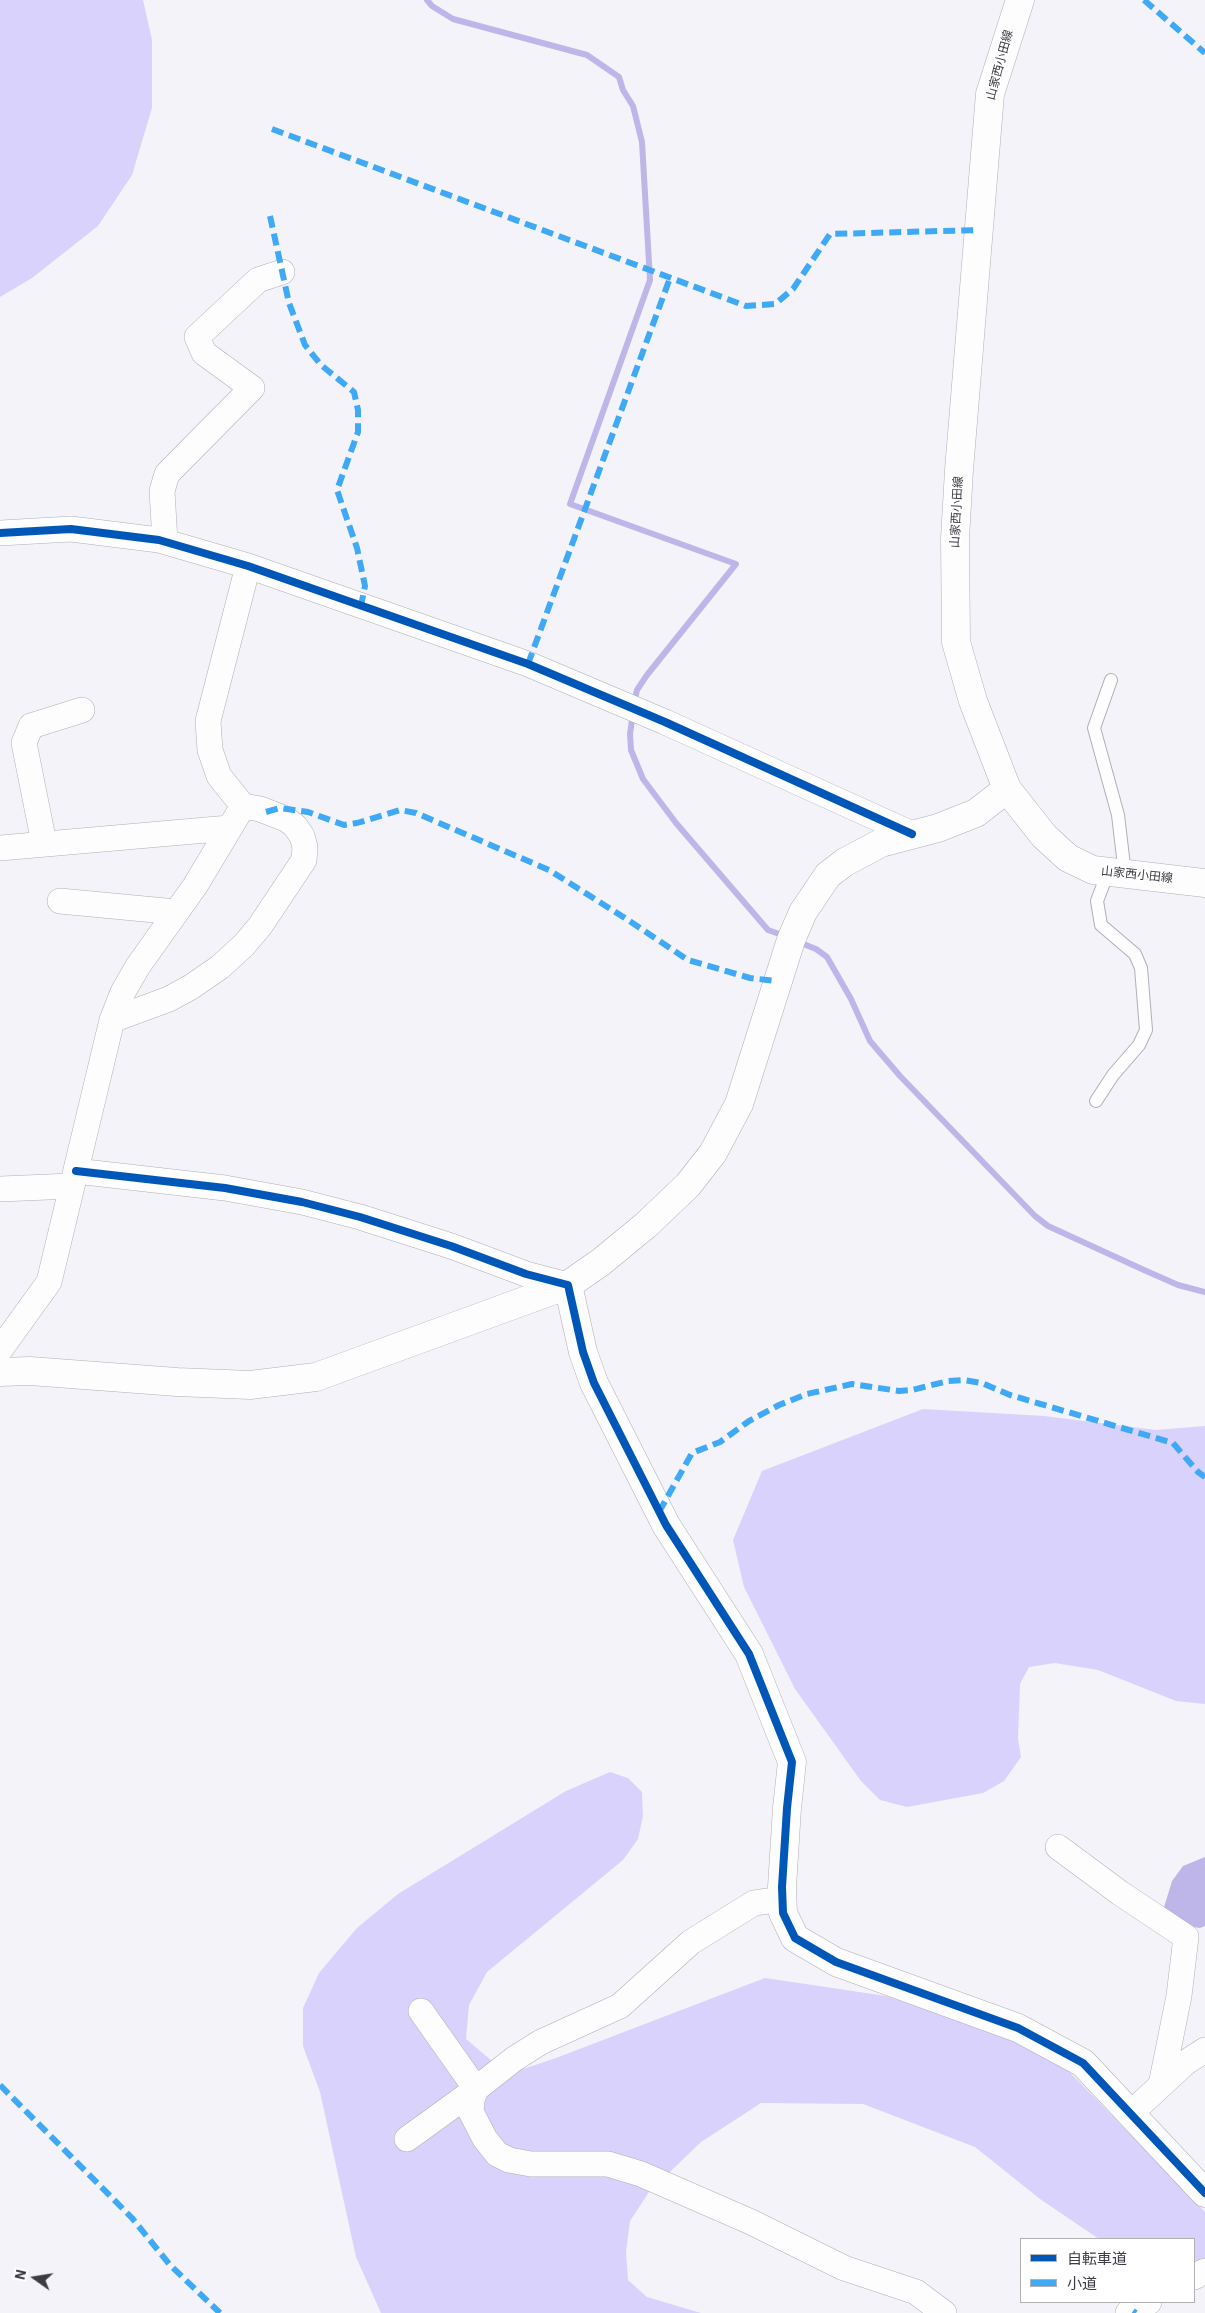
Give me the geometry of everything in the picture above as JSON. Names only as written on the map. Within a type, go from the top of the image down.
[{"type":"street","name":"山家西小田線","points":[[1016,2],[990,94],[955,539],[956,642],[973,701],[1007,789],[1044,836],[1068,858],[1093,870],[1205,883]]},
{"type":"street","points":[[165,541],[162,491],[167,474],[252,388],[204,353],[197,337],[258,280],[282,272]]},
{"type":"street","points":[[0,533],[71,529],[165,541],[248,566],[528,664],[665,722],[912,834]]},
{"type":"street","points":[[112,1020],[169,999],[191,987],[220,967],[244,945],[260,926],[304,860],[305,847],[302,836],[295,826],[286,819],[243,806],[219,776],[210,750],[208,721],[248,566]]},
{"type":"street","points":[[44,844],[24,743],[31,726],[82,710]]},
{"type":"street","points":[[0,1372],[30,1371],[177,1382],[250,1385],[316,1377],[568,1285],[601,1262],[646,1225],[688,1185],[713,1153],[739,1104],[790,940],[803,912],[828,875],[863,851],[881,843],[938,828],[976,813],[1007,789]]},
{"type":"street","points":[[0,1350],[49,1282],[112,1020],[123,992],[138,966],[195,886],[243,806]]},
{"type":"street","points":[[0,848],[229,828]]},
{"type":"street","points":[[60,901],[176,912]]},
{"type":"street","points":[[0,1189],[74,1179],[225,1188],[302,1202],[360,1217],[451,1246],[526,1274],[568,1285]]},
{"type":"street","points":[[568,1285],[583,1352],[594,1383],[666,1526],[749,1654],[792,1762],[787,1808],[783,1913],[795,1938],[836,1962],[1018,2028],[1083,2063],[1205,2193]]},
{"type":"street","points":[[1058,1847],[1120,1893],[1186,1937],[1179,1996],[1161,2085]]},
{"type":"street","points":[[406,2139],[540,2042],[620,2006],[691,1942],[754,1903],[783,1899]]},
{"type":"street","points":[[421,2011],[476,2089]]},
{"type":"street","points":[[1130,2114],[1185,2063],[1205,2050]]},
{"type":"street","points":[[476,2089],[472,2100],[471,2112],[485,2139],[497,2154],[509,2160],[539,2164],[608,2164],[641,2174],[750,2222],[844,2268],[916,2292],[944,2313]]},
{"type":"street","points":[[1128,2313],[1147,2303]]},
{"type":"lane","points":[[1096,1101],[1139,1044],[1146,1030],[1142,1008],[1141,968],[1135,954],[1101,925],[1097,901],[1117,873],[1118,815],[1094,728],[1111,680]]},
{"type":"shaded area","points":[[0,0],[143,0],[152,40],[152,108],[132,175],[98,226],[32,278],[0,297]]},
{"type":"shaded area","points":[[923,1409],[1044,1416],[1156,1430],[1205,1426],[1205,1704],[1176,1701],[1098,1670],[1055,1663],[1029,1667],[1020,1684],[1018,1739],[1021,1757],[1004,1781],[983,1793],[907,1807],[880,1800],[861,1781],[795,1689],[744,1587],[733,1540],[762,1471]]},
{"type":"shaded area","points":[[610,1772],[628,1778],[642,1792],[643,1816],[638,1839],[623,1860],[487,1972],[469,2005],[466,2039],[492,2061],[523,2069],[765,1978],[886,1996],[1008,2036],[1059,2061],[1205,2212],[1205,2262],[1195,2265],[1195,2238],[1098,2238],[1040,2199],[975,2147],[863,2104],[761,2103],[701,2142],[649,2192],[630,2221],[626,2252],[628,2280],[647,2297],[701,2313],[381,2313],[356,2257],[320,2092],[303,2046],[303,2008],[319,1973],[357,1928],[398,1894],[566,1791]]},
{"type":"shaded area","points":[[1205,1857],[1205,1926],[1200,1928],[1185,1926],[1162,1914],[1172,1881],[1183,1866]]},
{"type":"waterway","points":[[427,0],[432,6],[453,19],[587,55],[619,77],[623,90],[633,106],[642,142],[650,280],[570,504],[736,564],[647,675],[637,690],[634,703]]},
{"type":"waterway","points":[[633,713],[630,734],[631,750],[643,779],[676,823],[768,930],[785,936]]},
{"type":"waterway","points":[[796,941],[816,949],[827,957],[851,999],[870,1041],[900,1076],[1035,1216],[1048,1226],[1144,1270],[1178,1285],[1205,1292]]},
{"type":"marked path","points":[[1144,0],[1205,53]]},
{"type":"marked path","points":[[272,129],[746,306],[775,304],[793,289],[830,234],[979,230]]},
{"type":"marked path","points":[[270,216],[289,303],[305,345],[321,365],[354,392],[358,410],[358,432],[337,490],[357,548],[365,586],[361,606]]},
{"type":"marked path","points":[[528,664],[670,278]]},
{"type":"marked path","points":[[266,812],[280,808],[308,812],[344,825],[400,810],[416,813],[549,870],[688,960],[750,978],[776,981]]},
{"type":"marked path","points":[[659,1512],[692,1453],[720,1442],[749,1421],[779,1405],[807,1394],[852,1384],[899,1391],[912,1390],[948,1381],[963,1380],[982,1383],[1010,1395],[1173,1443],[1198,1472],[1205,1477]]},
{"type":"marked path","points":[[0,2085],[132,2218],[170,2265],[220,2313]]},
{"type":"cycle path","points":[[0,533],[71,529],[159,540],[248,566],[528,664],[665,722],[912,834]]},
{"type":"cycle path","points":[[76,1171],[225,1188],[302,1202],[360,1217],[451,1246],[526,1274],[568,1285],[583,1352],[594,1383],[666,1525],[749,1654],[792,1762],[782,1887],[783,1913],[795,1938],[836,1962],[1018,2028],[1083,2063],[1205,2193]]}]
